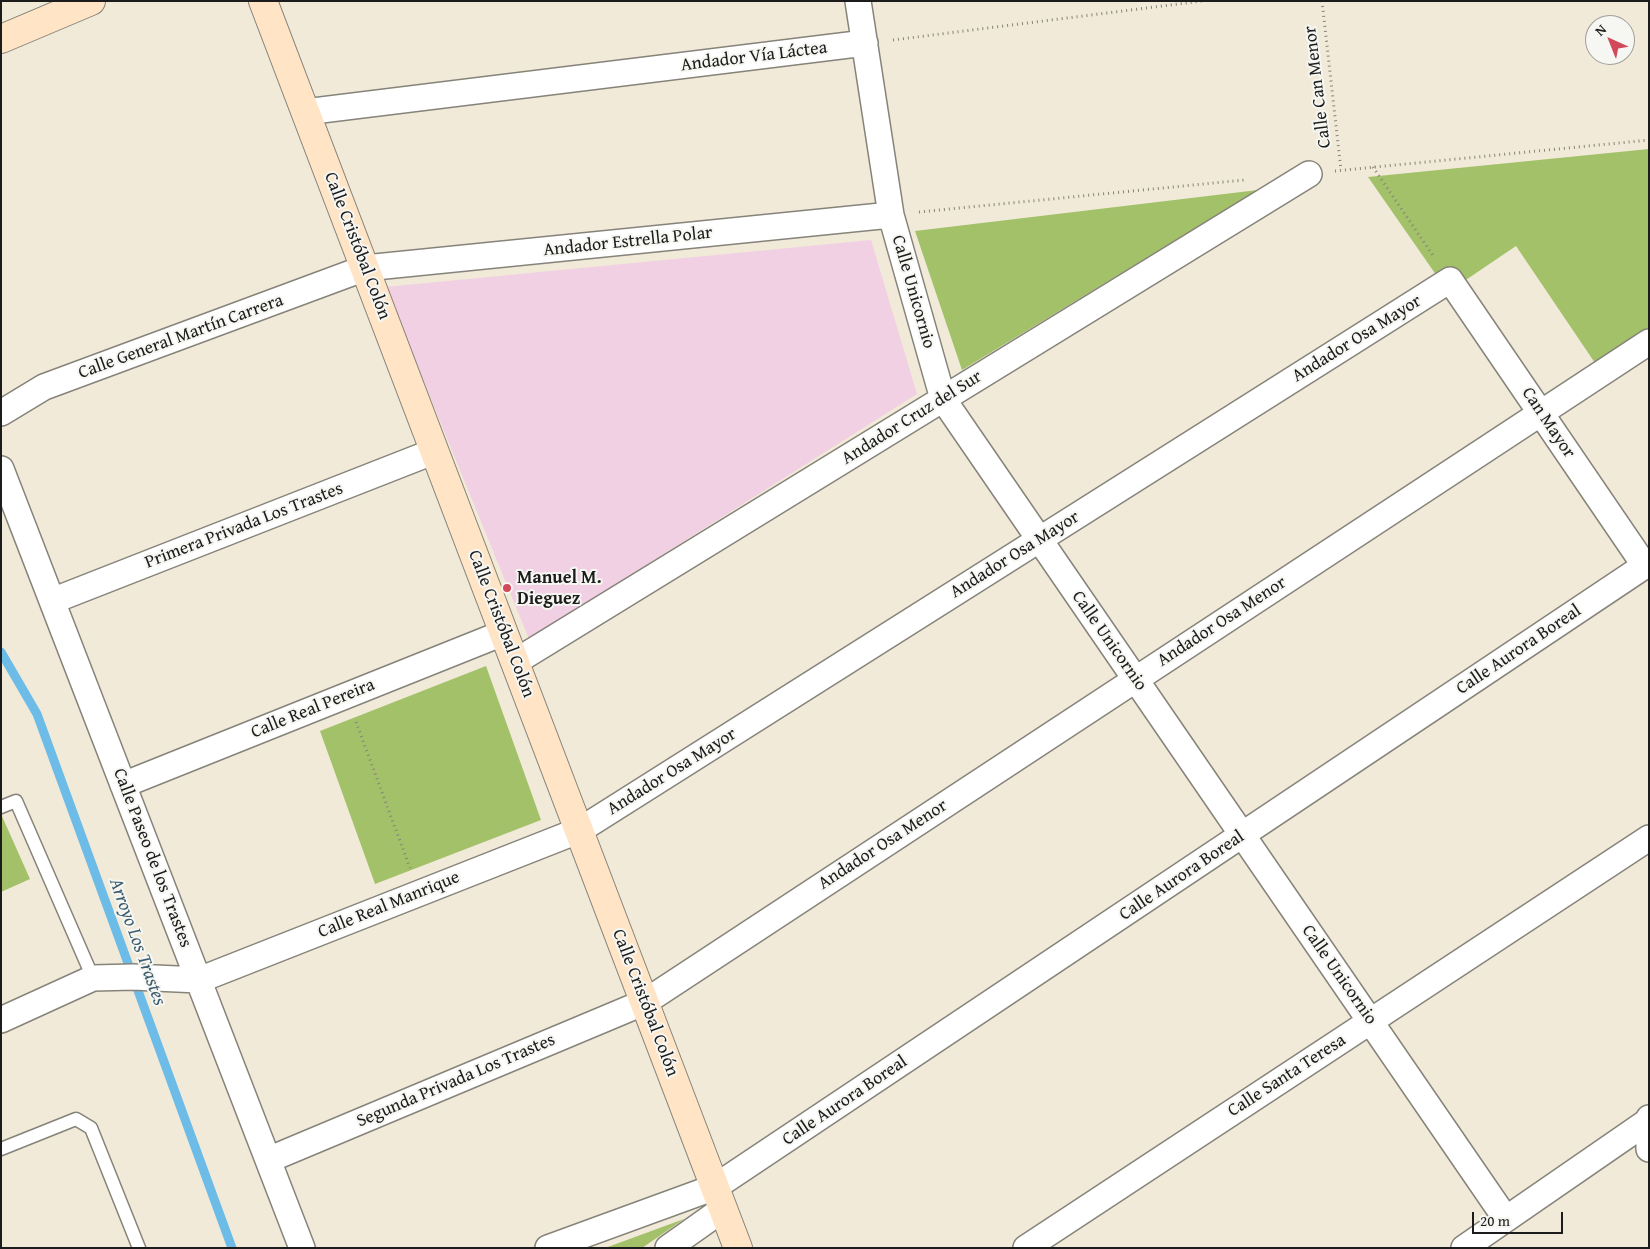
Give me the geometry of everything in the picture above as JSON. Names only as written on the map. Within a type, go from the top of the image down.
[{"type":"street","points":[[1,39],[91,1]]},
{"type":"street","name":"Calle Cristóbal Colón","points":[[263,1],[738,1248]]},
{"type":"street","name":"Calle Unicornio","points":[[858,1],[891,215],[943,399],[1506,1219]]},
{"type":"street","name":"Andador Vía Láctea","points":[[306,112],[865,43]]},
{"type":"street","name":"Andador Cruz del Sur","points":[[515,662],[1309,174]]},
{"type":"street","name":"Andador Estrella Polar","points":[[365,268],[891,215]]},
{"type":"street","name":"Calle General Martín Carrera","points":[[1,413],[44,387],[365,268]]},
{"type":"street","name":"Can Mayor","points":[[1450,280],[1647,564]]},
{"type":"street","name":"Andador Osa Mayor","points":[[580,830],[1450,280]]},
{"type":"street","name":"Andador Osa Menor","points":[[645,1002],[1649,342]]},
{"type":"street","name":"Primera Privada Los Trastes","points":[[52,601],[435,451]]},
{"type":"street","name":"Calle Paseo de los Trastes","points":[[1,469],[302,1248]]},
{"type":"street","name":"Calle Aurora Boreal","points":[[668,1248],[719,1198],[1242,835],[1647,564]]},
{"type":"street","name":"Calle Real Pereira","points":[[123,785],[503,633]]},
{"type":"street","name":"Calle Real Manrique","points":[[199,980],[580,830]]},
{"type":"street","name":"Calle Santa Teresa","points":[[1026,1248],[1649,838]]},
{"type":"street","points":[[1,1020],[93,978],[133,977],[199,980]]},
{"type":"street","name":"Segunda Privada Los Trastes","points":[[268,1160],[645,1002]]},
{"type":"street","points":[[1464,1248],[1648,1119]]},
{"type":"street","points":[[1648,1119],[1649,1149]]},
{"type":"street","points":[[548,1248],[719,1198]]},
{"type":"lane","points":[[1,807],[16,801],[93,978]]},
{"type":"lane","points":[[1,1149],[76,1120],[91,1128],[140,1248]]},
{"type":"path","points":[[865,43],[1202,1]]},
{"type":"path","name":"Calle Can Menor","points":[[1322,1],[1342,170]]},
{"type":"path","points":[[1373,167],[1450,280]]},
{"type":"path","points":[[346,696],[419,893]]},
{"type":"shaded area","points":[[871,240],[917,394],[529,639],[385,287]]},
{"type":"green space","points":[[1649,149],[1649,327],[1595,363],[1516,246],[1448,292],[1368,177]]},
{"type":"green space","points":[[1258,190],[962,370],[915,231]]},
{"type":"green space","points":[[486,666],[541,820],[375,884],[320,731]]},
{"type":"green space","points":[[1,814],[30,879],[1,892]]},
{"type":"green space","points":[[684,1219],[642,1248],[605,1248]]},
{"type":"waterway","name":"Arroyo Los Trastes","points":[[1,652],[37,714],[232,1248]]},
{"type":"place","name":"Manuel M. Dieguez","points":[[507,588]]}]
